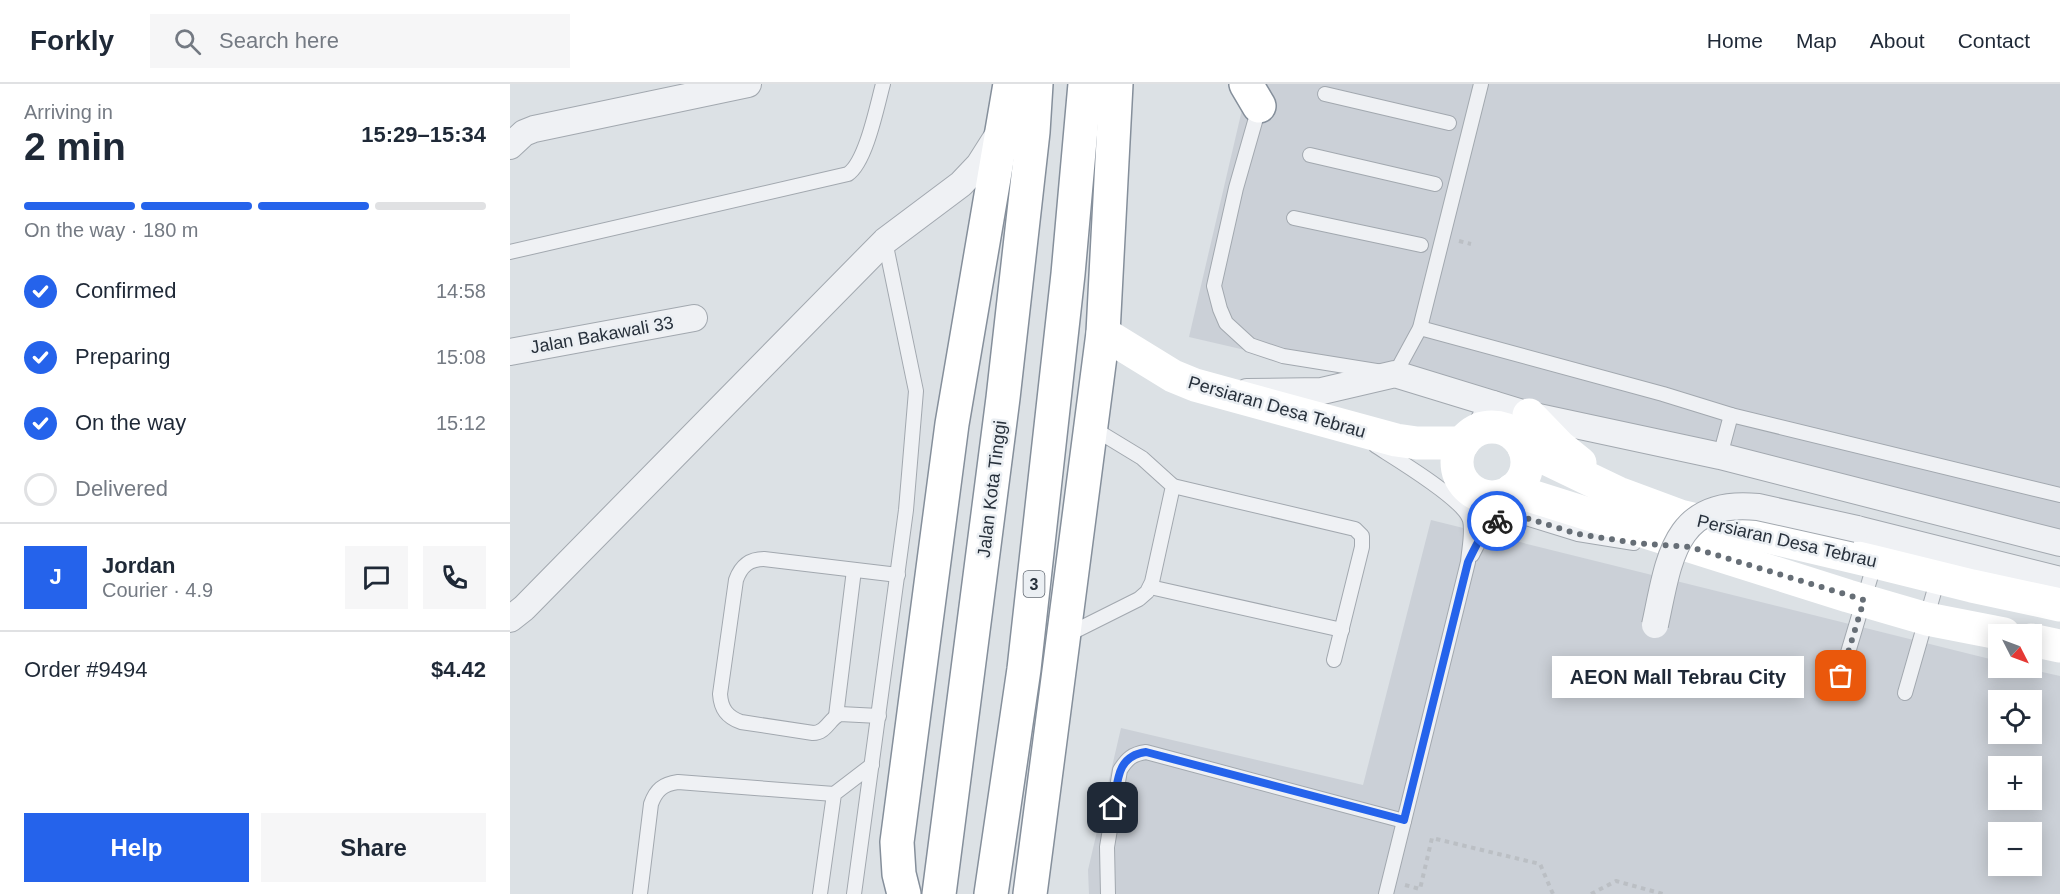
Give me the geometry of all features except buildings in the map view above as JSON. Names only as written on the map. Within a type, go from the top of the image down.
[{"type":"main road","points":[[904,894],[899,874],[897,842],[952,424],[1000,131],[1010,84]]},
{"type":"main road","name":"Jalan Kota Tinggi","points":[[939,894],[1003,398],[1034,132],[1036,84]]},
{"type":"main road","name":"3","points":[[991,894],[1026,646],[1068,273],[1085,84]]},
{"type":"main road","points":[[1030,894],[1103,333],[1116,84]]},
{"type":"main road","name":"Persiaran Desa Tebrau","points":[[1103,333],[1173,376],[1195,385],[1348,428],[1417,443],[1499,428],[1618,493],[1680,516],[2060,605]]},
{"type":"main road","points":[[1499,428],[1526,466],[1519,484],[1512,490],[1494,496],[1485,496],[1467,487],[1458,471],[1458,452],[1499,428]]},
{"type":"main road","name":"Persiaran Desa Tebrau","points":[[1512,490],[1927,619],[1988,631]]},
{"type":"main road","points":[[2042,642],[2060,646]]},
{"type":"street","points":[[510,146],[524,133],[534,129],[748,84]]},
{"type":"street","points":[[510,619],[524,608],[885,241],[961,184],[979,165],[1000,131]]},
{"type":"street","name":"Jalan Bakawali 33","points":[[510,352],[694,318]]},
{"type":"street","points":[[1224,393],[1322,392],[1395,374],[1499,428],[1720,456],[2060,543]]},
{"type":"street","points":[[1655,625],[1672,552],[1679,538],[1702,516],[1714,510],[1742,505],[1857,529],[2060,580]]},
{"type":"lane","points":[[510,252],[849,174],[861,159],[883,84]]},
{"type":"lane","points":[[1256,91],[1214,286],[1226,323],[1250,345],[1283,356],[1395,374],[1420,328],[1437,248],[1446,186],[1460,125],[1481,84]]},
{"type":"lane","points":[[1325,94],[1460,125]]},
{"type":"lane","points":[[1310,156],[1446,186]]},
{"type":"lane","points":[[1294,218],[1421,245]]},
{"type":"lane","points":[[854,894],[906,510],[915,391],[885,241]]},
{"type":"lane","points":[[1420,328],[1652,391],[1731,415],[2060,495]]},
{"type":"lane","points":[[1720,456],[1731,415]]},
{"type":"lane","points":[[1090,426],[1142,458],[1173,486],[1355,529],[1362,536],[1362,547],[1334,660]]},
{"type":"lane","points":[[1348,428],[1413,470],[1464,510],[1470,523],[1468,562],[1386,894]]},
{"type":"lane","points":[[1064,636],[1138,599],[1150,587],[1173,486]]},
{"type":"lane","points":[[1468,562],[1487,528],[1506,517],[1515,516],[1578,534],[1635,543],[1690,547]]},
{"type":"lane","points":[[879,716],[844,714],[836,716],[822,731],[817,733],[732,719],[724,712],[720,704],[720,694],[736,580],[739,571],[746,564],[754,559],[764,559],[898,575]]},
{"type":"lane","points":[[1841,676],[1875,562]]},
{"type":"lane","points":[[836,716],[854,570]]},
{"type":"lane","points":[[1905,693],[1938,578]]},
{"type":"lane","points":[[1150,587],[1342,630]]},
{"type":"lane","points":[[1108,894],[1107,847],[1120,770],[1126,760],[1134,754],[1146,752],[1404,820]]},
{"type":"lane","points":[[640,894],[651,804],[660,787],[678,782],[834,794],[872,765]]},
{"type":"lane","points":[[820,894],[834,794]]},
{"type":"path","points":[[1389,879],[1420,889],[1432,838],[1540,864],[1553,894]]},
{"type":"path","points":[[1591,894],[1616,881],[1663,894]]},
{"type":"shaded area","points":[[1248,84],[2060,84],[2060,538],[1189,337]]},
{"type":"shaded area","points":[[1431,520],[1988,659],[1988,678],[2042,678],[2042,672],[2060,676],[2060,894],[1089,894],[1088,870],[1121,728],[1363,785]]},
{"type":"way so far","points":[[1497,521],[1506,517],[1523,517],[1578,534],[1635,543],[1690,547],[1864,600],[1841,676]]},
{"type":"place","name":"AEON Mall Tebrau City","points":[[1841,676]]},
{"type":"route","points":[[1113,808],[1120,770],[1126,760],[1134,754],[1146,752],[1404,820],[1468,562],[1487,528],[1497,521]]}]
